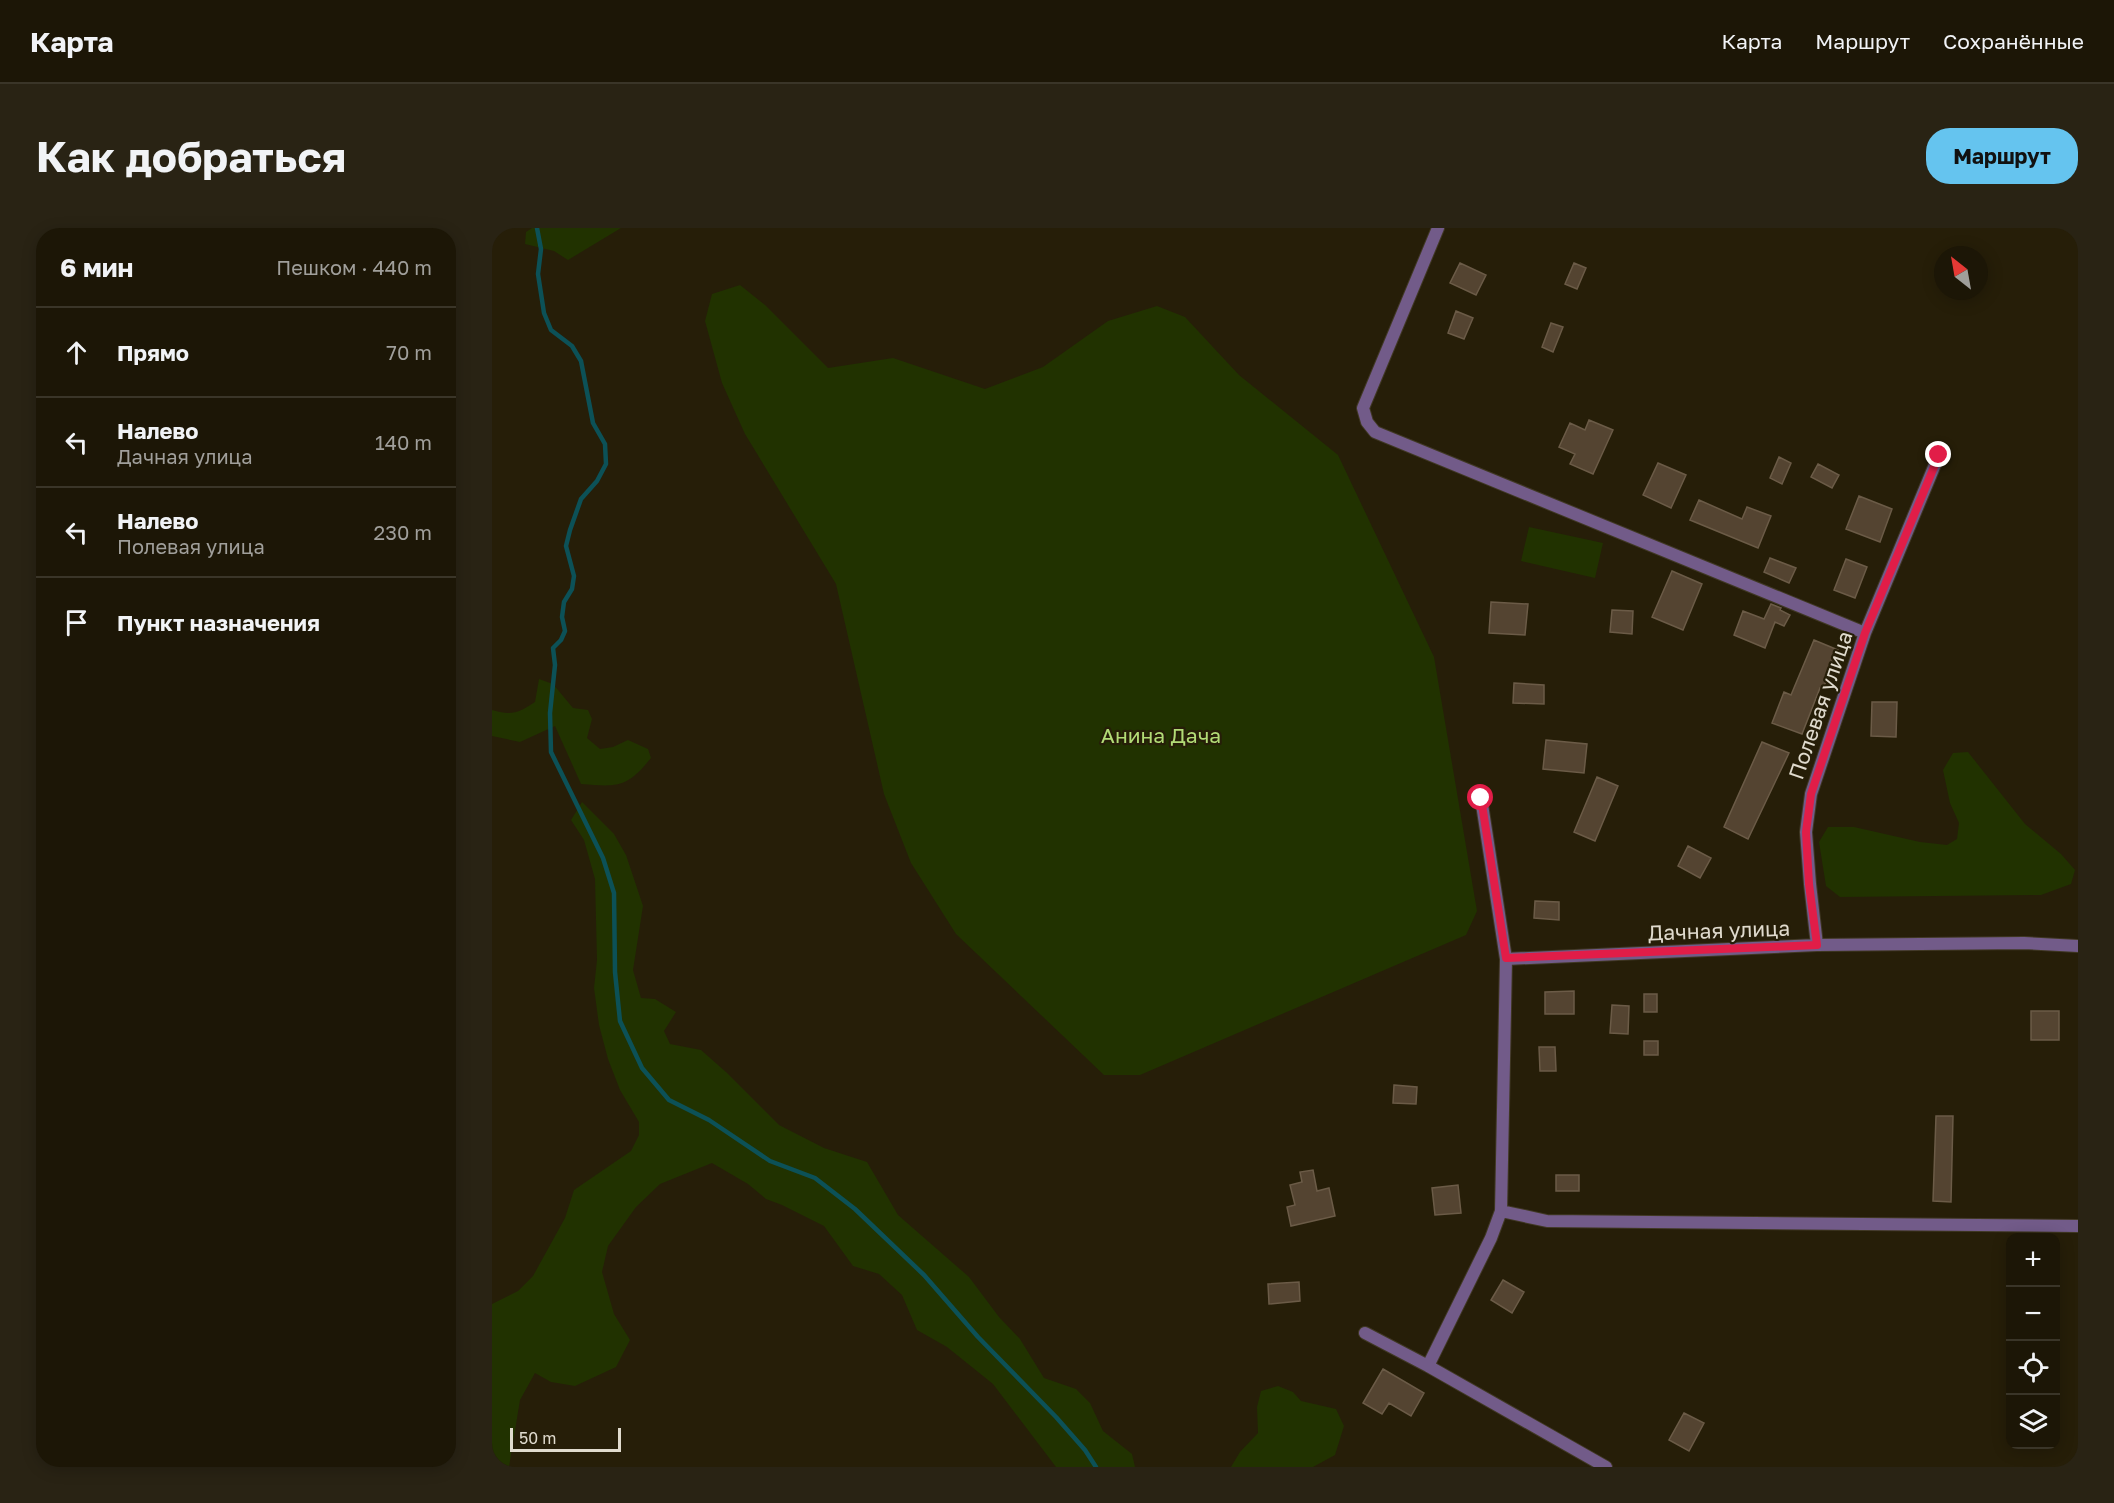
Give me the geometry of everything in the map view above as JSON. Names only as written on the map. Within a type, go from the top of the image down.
[{"type":"street","points":[[1438,228],[1363,408],[1367,422],[1375,432],[1865,633]]},
{"type":"street","name":"Полевая улица","points":[[1817,945],[1809,884],[1806,832],[1811,794],[1865,633],[1939,455]]},
{"type":"street","points":[[1428,1366],[1491,1238],[1501,1211],[1506,958],[1481,798]]},
{"type":"street","name":"Дачная улица","points":[[1506,958],[1817,945],[2024,943],[2078,946]]},
{"type":"street","points":[[1501,1211],[1547,1221],[2078,1226]]},
{"type":"street","points":[[1365,1333],[1606,1467]]},
{"type":"green space","points":[[532,228],[621,228],[568,260],[554,251],[525,244],[526,232]]},
{"type":"green space","name":"Анина Дача","points":[[740,285],[765,305],[828,368],[893,358],[985,389],[1043,367],[1108,321],[1157,306],[1185,317],[1239,375],[1338,455],[1434,657],[1477,911],[1466,935],[1140,1075],[1104,1075],[956,934],[911,863],[884,794],[836,584],[745,434],[722,383],[705,321],[712,294]]},
{"type":"green space","points":[[1529,527],[1603,543],[1595,578],[1521,561]]},
{"type":"green space","points":[[539,679],[553,684],[573,708],[588,710],[592,719],[587,738],[600,749],[613,747],[628,740],[648,749],[651,758],[635,775],[621,783],[581,784],[555,726],[520,742],[492,736],[492,710],[505,713],[515,712],[535,702]]},
{"type":"green space","points":[[1968,752],[2025,824],[2061,854],[2075,870],[2071,884],[2041,895],[1840,897],[1826,886],[1819,842],[1828,827],[1854,827],[1920,842],[1947,845],[1957,839],[1959,823],[1950,803],[1943,770],[1953,753]]},
{"type":"green space","points":[[582,802],[614,834],[626,855],[643,906],[633,970],[641,998],[655,999],[676,1012],[664,1031],[670,1044],[701,1050],[779,1125],[824,1148],[867,1162],[898,1215],[969,1277],[999,1317],[1020,1339],[1044,1378],[1076,1389],[1090,1403],[1103,1431],[1132,1454],[1135,1467],[1056,1467],[993,1384],[947,1347],[917,1330],[902,1295],[879,1274],[853,1266],[824,1226],[766,1199],[748,1184],[712,1163],[660,1184],[636,1207],[608,1246],[602,1272],[614,1314],[630,1340],[616,1367],[575,1386],[551,1382],[535,1373],[520,1400],[509,1467],[492,1467],[492,1304],[518,1291],[533,1276],[565,1218],[574,1190],[631,1151],[639,1135],[639,1122],[620,1090],[608,1059],[599,1025],[594,988],[597,960],[595,879],[584,840],[571,820]]},
{"type":"green space","points":[[1278,1386],[1293,1392],[1301,1401],[1336,1409],[1344,1426],[1335,1455],[1313,1467],[1231,1467],[1240,1452],[1258,1433],[1257,1407],[1261,1391]]},
{"type":"building","points":[[1460,263],[1486,275],[1476,295],[1450,283]]},
{"type":"building","points":[[1574,263],[1586,268],[1577,289],[1565,284]]},
{"type":"building","points":[[1456,311],[1473,318],[1464,339],[1448,333]]},
{"type":"building","points":[[1551,323],[1563,327],[1553,352],[1542,347]]},
{"type":"building","points":[[1589,420],[1613,430],[1593,474],[1570,464],[1575,454],[1559,447],[1570,423],[1585,430]]},
{"type":"building","points":[[1779,457],[1791,463],[1782,484],[1770,478]]},
{"type":"building","points":[[1658,463],[1686,475],[1671,508],[1643,495]]},
{"type":"building","points":[[1818,464],[1839,475],[1832,488],[1811,477]]},
{"type":"building","points":[[1859,496],[1892,509],[1880,542],[1846,529]]},
{"type":"building","points":[[1699,500],[1742,519],[1747,507],[1771,516],[1758,548],[1690,520]]},
{"type":"building","points":[[1770,558],[1796,568],[1789,583],[1764,572]]},
{"type":"building","points":[[1846,559],[1867,567],[1855,598],[1834,590]]},
{"type":"building","points":[[1672,571],[1702,584],[1683,630],[1652,617]]},
{"type":"building","points":[[1491,602],[1528,604],[1525,635],[1489,633]]},
{"type":"building","points":[[1771,604],[1790,615],[1784,626],[1775,622],[1765,648],[1734,635],[1743,611],[1764,619]]},
{"type":"building","points":[[1612,610],[1633,611],[1632,634],[1610,632]]},
{"type":"building","points":[[1814,640],[1838,650],[1802,734],[1772,723],[1784,692],[1791,695]]},
{"type":"building","points":[[1514,683],[1544,685],[1544,704],[1513,703]]},
{"type":"building","points":[[1872,702],[1897,702],[1896,737],[1871,736]]},
{"type":"building","points":[[1546,740],[1587,744],[1584,773],[1543,769]]},
{"type":"building","points":[[1762,742],[1789,753],[1748,839],[1724,827]]},
{"type":"building","points":[[1597,777],[1618,786],[1595,841],[1574,832]]},
{"type":"building","points":[[1688,846],[1711,858],[1700,878],[1678,866]]},
{"type":"building","points":[[1535,901],[1559,902],[1559,920],[1534,918]]},
{"type":"building","points":[[1574,991],[1574,1014],[1545,1014],[1545,992]]},
{"type":"building","points":[[1644,994],[1657,994],[1657,1012],[1644,1012]]},
{"type":"building","points":[[1612,1005],[1629,1006],[1628,1034],[1610,1033]]},
{"type":"building","points":[[2031,1011],[2059,1011],[2059,1040],[2031,1040]]},
{"type":"building","points":[[1644,1041],[1658,1041],[1658,1055],[1644,1055]]},
{"type":"building","points":[[1539,1047],[1555,1047],[1556,1071],[1540,1071]]},
{"type":"building","points":[[1394,1085],[1417,1087],[1416,1104],[1393,1103]]},
{"type":"building","points":[[1936,1116],[1953,1116],[1951,1202],[1933,1201]]},
{"type":"building","points":[[1313,1170],[1317,1191],[1329,1188],[1335,1216],[1291,1226],[1287,1207],[1295,1205],[1290,1185],[1302,1182],[1300,1172]]},
{"type":"building","points":[[1556,1175],[1579,1175],[1579,1191],[1556,1191]]},
{"type":"building","points":[[1458,1185],[1461,1213],[1435,1215],[1432,1188]]},
{"type":"building","points":[[1503,1280],[1524,1292],[1512,1313],[1491,1300]]},
{"type":"building","points":[[1299,1282],[1300,1301],[1269,1304],[1268,1284]]},
{"type":"building","points":[[1383,1369],[1424,1393],[1411,1416],[1389,1403],[1382,1414],[1363,1403]]},
{"type":"building","points":[[1684,1413],[1704,1423],[1689,1451],[1669,1440]]},
{"type":"waterway","points":[[537,228],[541,249],[538,274],[544,313],[551,330],[572,346],[581,361],[593,423],[605,444],[606,464],[597,481],[581,499],[566,546],[574,576],[572,589],[564,602],[562,617],[565,631],[561,640],[553,648],[555,665],[550,713],[551,752],[603,858],[614,893],[615,972],[620,1021],[642,1068],[669,1100],[709,1120],[770,1161],[815,1178],[855,1209],[924,1275],[978,1337],[1056,1417],[1085,1450],[1096,1467]]},
{"type":"route","points":[[1481,798],[1506,958],[1817,945],[1809,884],[1806,832],[1811,794],[1865,633],[1939,455]]}]
